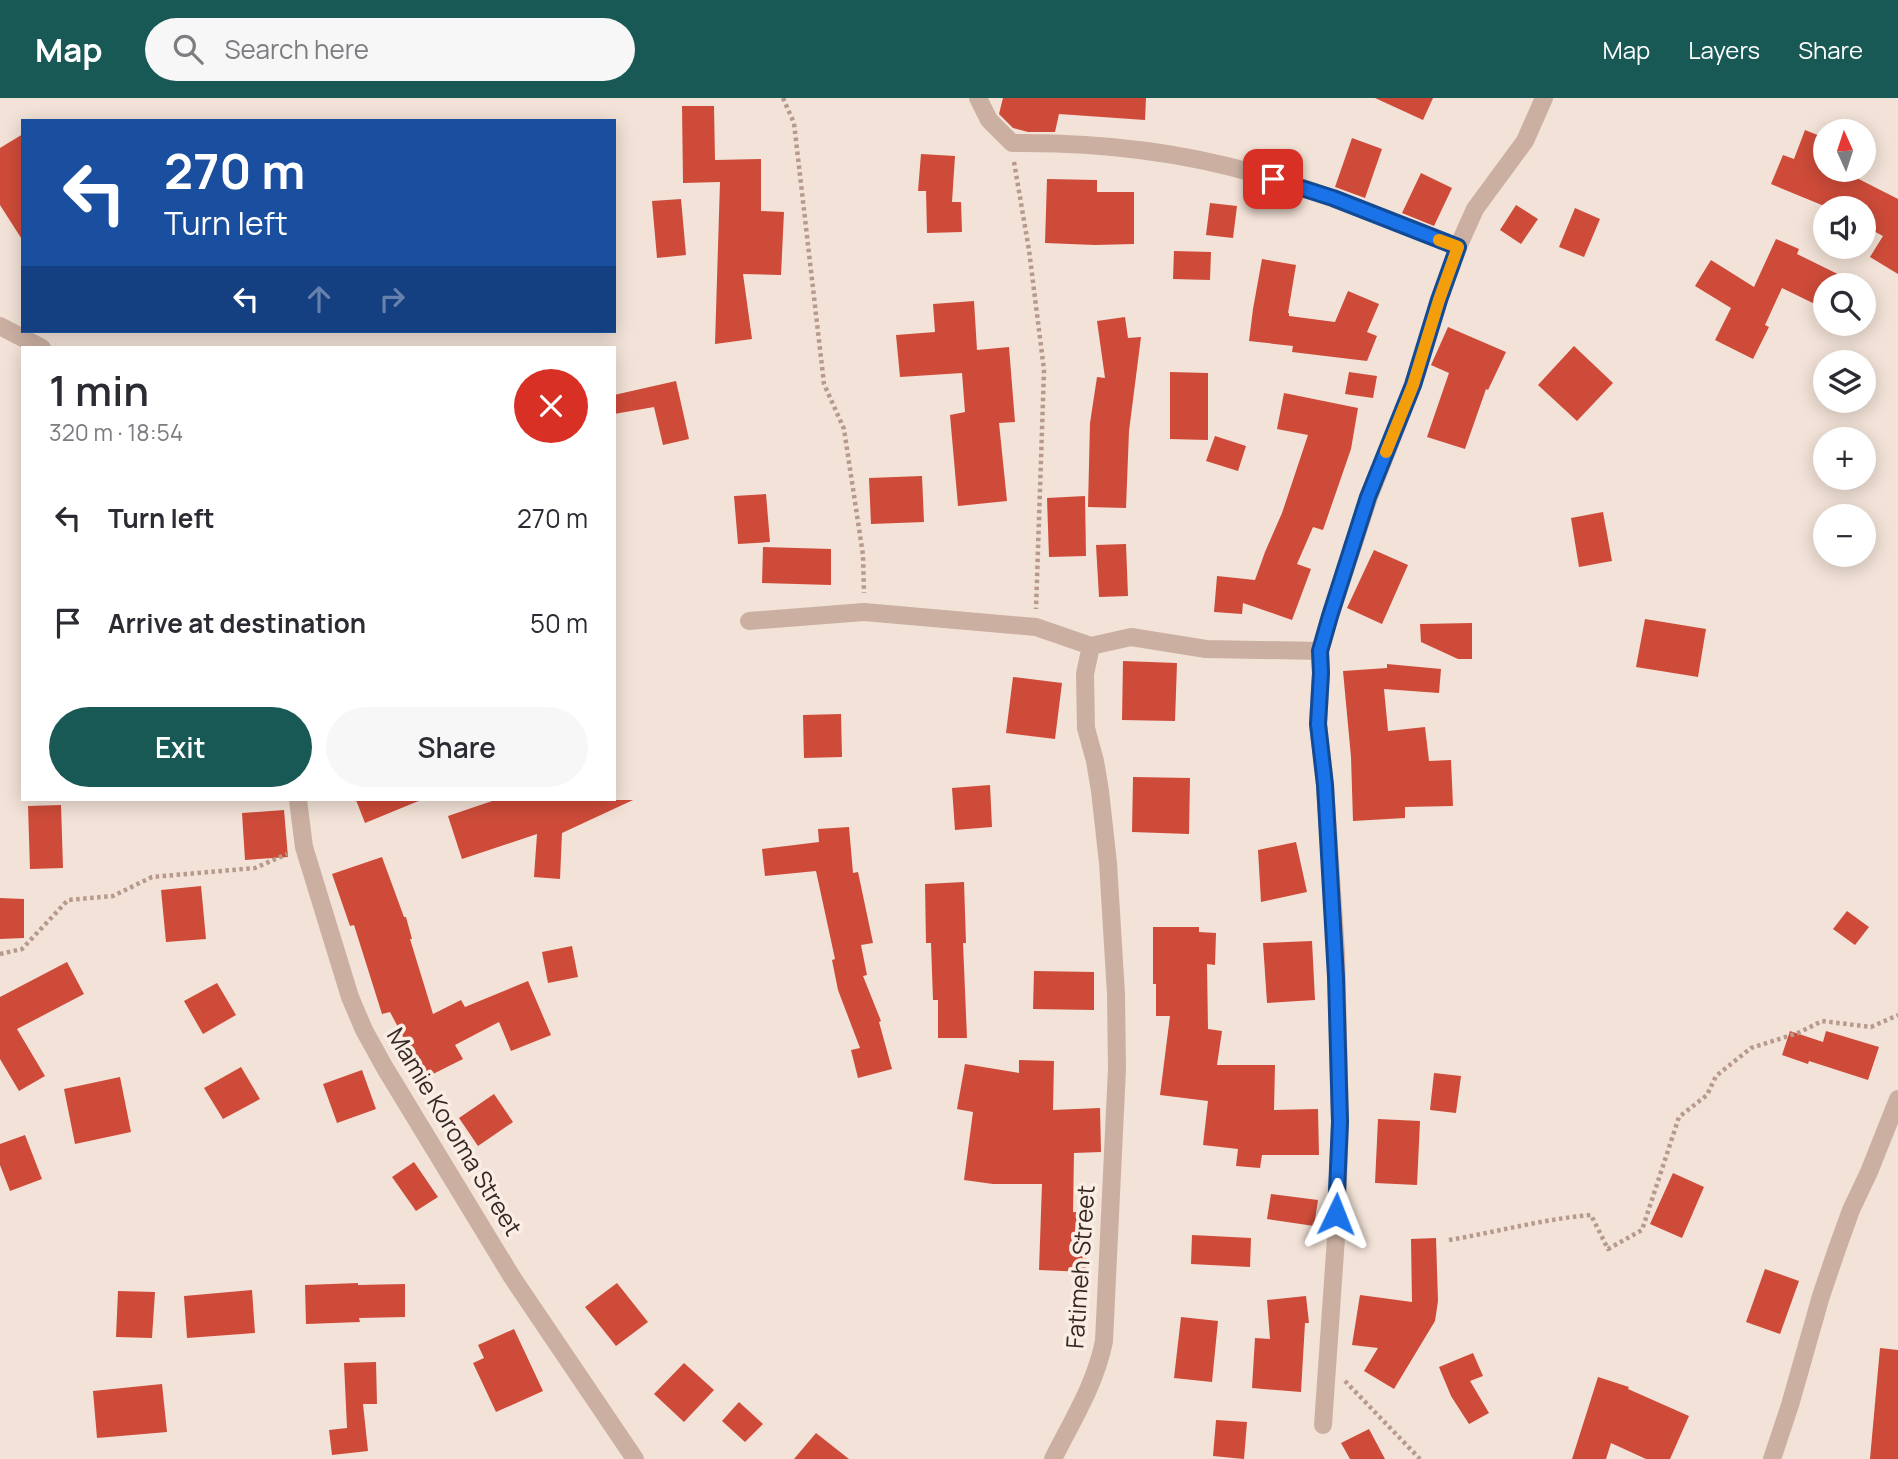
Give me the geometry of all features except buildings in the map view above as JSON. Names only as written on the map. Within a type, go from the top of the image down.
[{"type":"street","points":[[978,98],[989,120],[1012,144],[1048,143],[1116,148],[1179,156],[1253,172],[1333,198],[1458,247]]},
{"type":"street","points":[[1323,1425],[1336,1238],[1340,1122],[1336,953],[1325,785],[1318,724],[1320,651],[1368,497],[1413,385],[1458,247],[1475,209],[1525,141],[1544,98]]},
{"type":"street","points":[[0,326],[38,346]]},
{"type":"street","points":[[749,621],[864,612],[1036,627],[1091,646],[1131,637],[1206,649],[1320,651]]},
{"type":"street","name":"Fatimeh Street","points":[[1053,1459],[1101,1361],[1117,1069],[1116,994],[1108,863],[1100,791],[1086,728],[1086,674],[1091,646]]},
{"type":"street","name":"Mamie Koroma Street","points":[[298,801],[304,847],[350,997],[364,1030],[512,1277],[635,1459]]},
{"type":"street","points":[[1772,1459],[1837,1249],[1898,1099]]},
{"type":"path","points":[[783,98],[794,123],[824,384],[844,429],[863,555],[864,612]]},
{"type":"path","points":[[1012,144],[1044,370],[1036,627]]},
{"type":"path","points":[[0,954],[22,949],[68,900],[113,896],[152,877],[256,868],[304,847]]},
{"type":"path","points":[[1449,1240],[1563,1217],[1591,1215],[1608,1250],[1642,1230],[1679,1117],[1707,1095],[1716,1076],[1751,1048],[1798,1033],[1822,1021],[1871,1027],[1898,1015]]},
{"type":"path","points":[[1327,1363],[1420,1459]]},
{"type":"slow traffic","points":[[1386,452],[1413,385],[1458,247],[1439,240]]},
{"type":"route","points":[[1273,179],[1333,198],[1458,247],[1413,385],[1368,497],[1320,651],[1318,724],[1325,785],[1336,953],[1340,1122],[1336,1214]]}]
